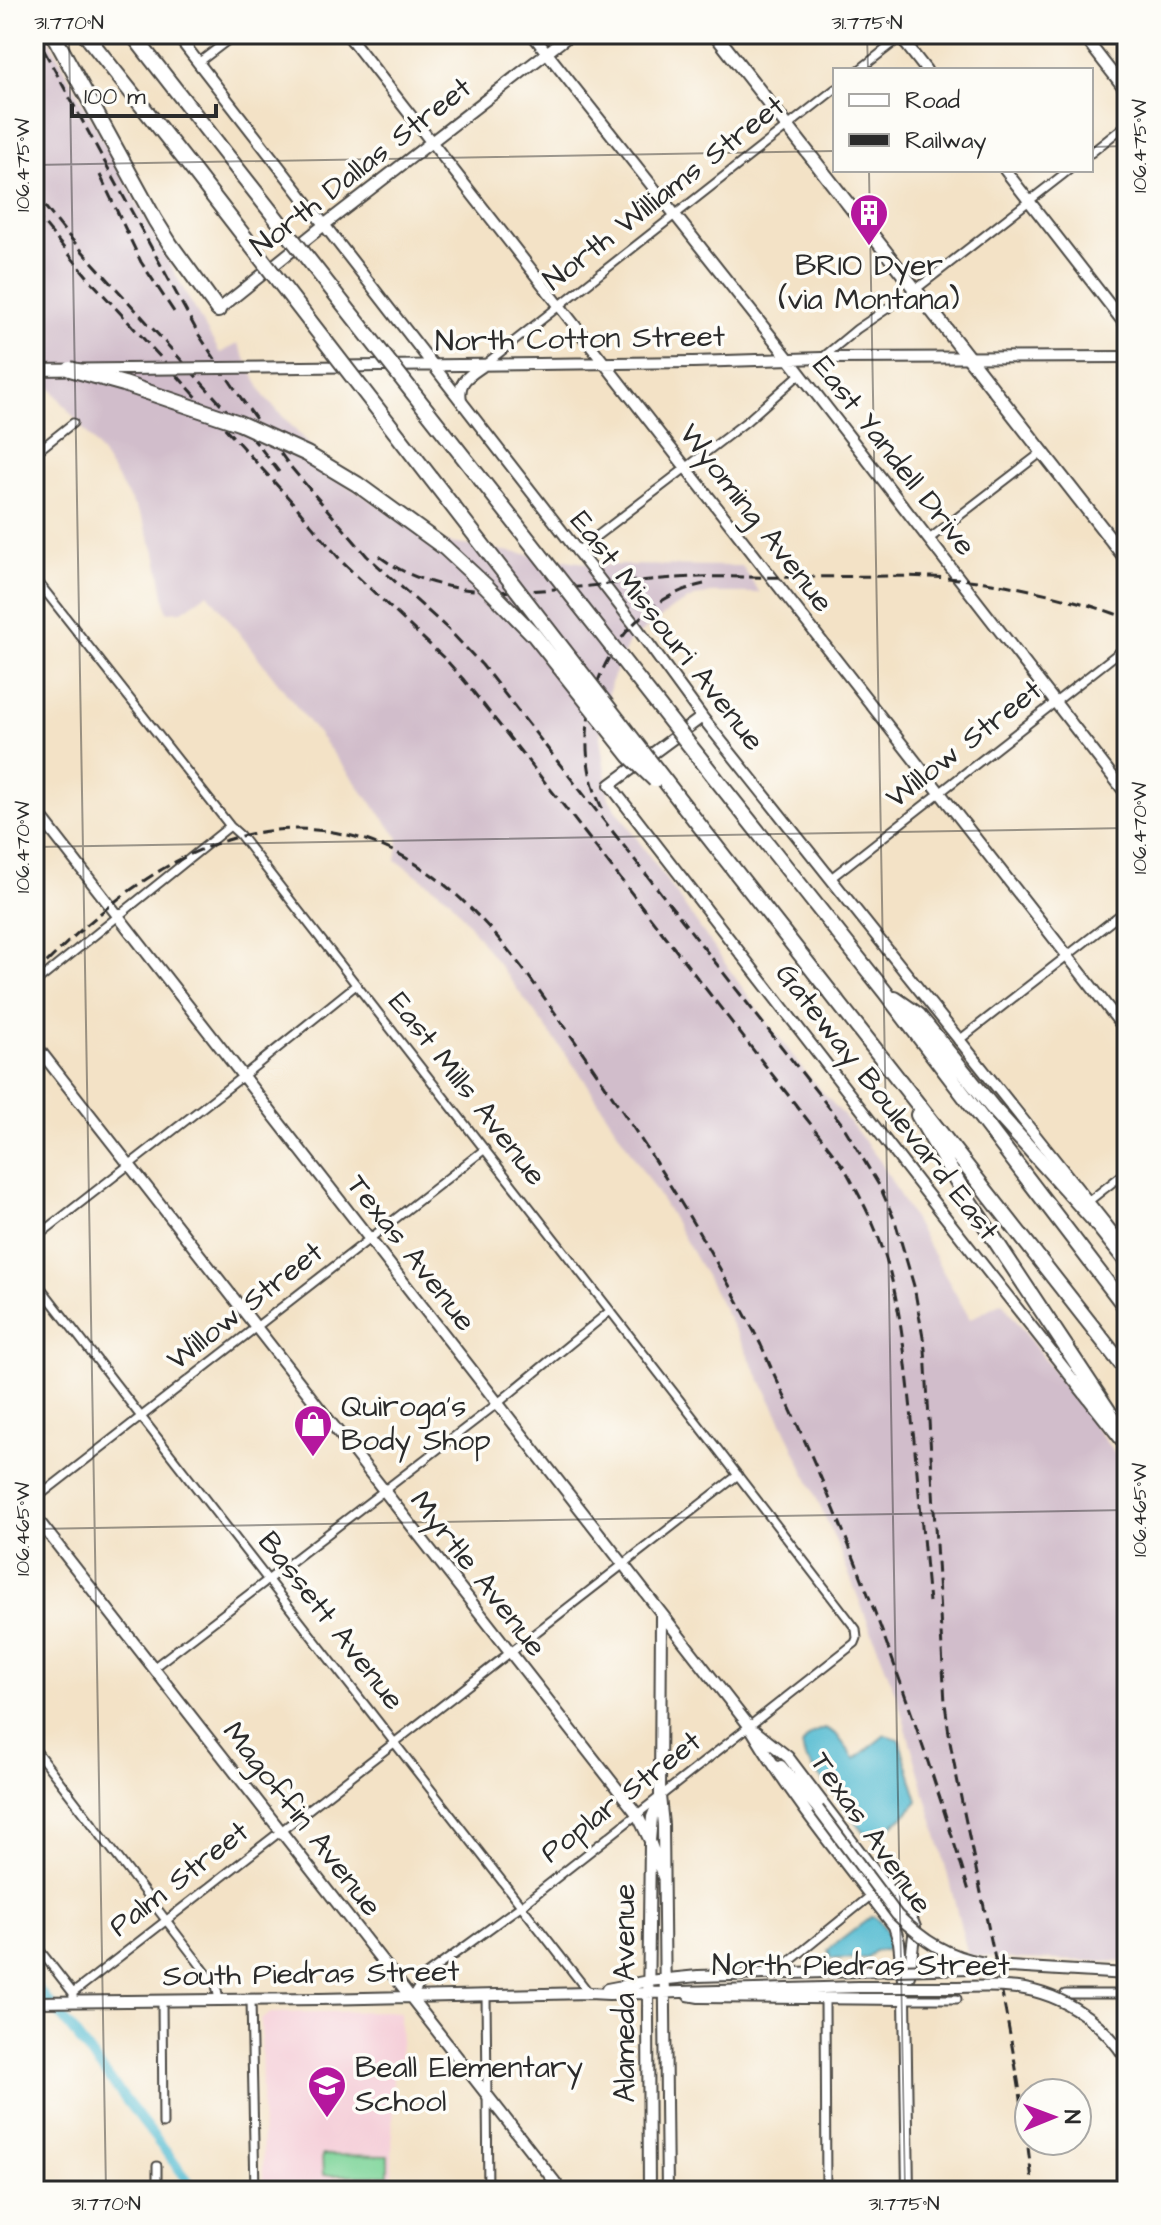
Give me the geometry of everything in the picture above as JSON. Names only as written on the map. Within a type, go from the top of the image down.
[{"type":"highway","points":[[53,34],[155,220],[218,310]]},
{"type":"highway","points":[[85,34],[1127,1371]]},
{"type":"highway","points":[[132,34],[885,992],[1127,1309]]},
{"type":"highway","points":[[70,369],[239,423],[307,454],[402,516],[445,548],[518,618],[630,756],[685,807]]},
{"type":"highway","points":[[885,992],[918,1015],[992,1107],[1127,1262]]},
{"type":"highway","points":[[890,1067],[967,1198],[1127,1439]]},
{"type":"main road","name":"East Missouri Avenue","points":[[176,34],[634,624],[702,717],[1127,1251]]},
{"type":"main road","name":"Wyoming Avenue","points":[[347,34],[1127,1032]]},
{"type":"main road","name":"East Yandell Drive","points":[[532,34],[1127,795]]},
{"type":"main road","name":"North Dallas Street","points":[[218,310],[571,34]]},
{"type":"main road","points":[[715,34],[1127,560]]},
{"type":"main road","points":[[1082,34],[1127,92]]},
{"type":"main road","points":[[901,35],[925,68]]},
{"type":"main road","points":[[1007,172],[1127,327]]},
{"type":"main road","name":"North Cotton Street","points":[[34,370],[822,358],[1127,357]]},
{"type":"main road","points":[[800,374],[822,358]]},
{"type":"main road","points":[[462,402],[461,384],[484,365]]},
{"type":"main road","name":"Gateway Boulevard East","points":[[702,717],[610,785],[1127,1448]]},
{"type":"main road","name":"Texas Avenue","points":[[34,808],[750,1727],[793,1793],[896,1930],[905,1999]]},
{"type":"main road","name":"Myrtle Avenue","points":[[34,1043],[637,1814],[663,1877]]},
{"type":"main road","name":"Magoffin Avenue","points":[[34,1515],[562,2191]]},
{"type":"main road","name":"Alameda Avenue","points":[[661,1614],[660,1796],[663,1825],[667,2191]]},
{"type":"main road","points":[[750,1727],[818,1809],[897,1915],[918,1935],[954,1957],[1009,1967]]},
{"type":"main road","name":"Texas Avenue","points":[[750,1727],[788,1757],[915,1927],[905,1999]]},
{"type":"main road","name":"Alameda Avenue","points":[[649,2191],[650,1841],[652,1817],[660,1796]]},
{"type":"main road","name":"North Piedras Street","points":[[648,1987],[665,1979],[698,1976],[857,1971],[1009,1967],[1127,1974]]},
{"type":"main road","name":"North Piedras Street","points":[[648,1987],[699,1997],[905,1999]]},
{"type":"main road","name":"South Piedras Street","points":[[34,2002],[60,2002],[73,1997],[162,2001],[589,1993],[648,1987]]},
{"type":"main road","name":"North Piedras Street","points":[[665,1992],[1007,1987],[1041,1993],[1070,2005],[1114,2041],[1127,2060]]},
{"type":"main road","points":[[905,1999],[908,2191]]},
{"type":"street","points":[[198,63],[236,34]]},
{"type":"street","points":[[861,68],[901,35]]},
{"type":"street","name":"North Williams Street","points":[[484,365],[833,91]]},
{"type":"street","points":[[1093,151],[1127,124]]},
{"type":"street","points":[[822,358],[1066,172]]},
{"type":"street","points":[[576,552],[747,421],[800,374]]},
{"type":"street","points":[[34,454],[73,423]]},
{"type":"street","points":[[928,540],[1042,452]]},
{"type":"street","name":"East Mills Avenue","points":[[34,577],[485,1149],[857,1634]]},
{"type":"street","name":"Willow Street","points":[[831,878],[1127,646]]},
{"type":"street","points":[[34,984],[230,826]]},
{"type":"street","points":[[958,1041],[1127,909]]},
{"type":"street","points":[[34,1239],[356,985]]},
{"type":"street","name":"Willow Street","points":[[34,1500],[485,1149]]},
{"type":"street","points":[[1089,1201],[1127,1171]]},
{"type":"street","name":"Bassett Avenue","points":[[34,1279],[589,1993]]},
{"type":"street","points":[[153,1668],[498,1403],[610,1311]]},
{"type":"street","name":"Palm Street","points":[[73,1997],[167,1919],[738,1475]]},
{"type":"street","name":"Poplar Street","points":[[412,1997],[426,1975],[522,1905],[750,1727],[855,1643],[857,1634]]},
{"type":"street","points":[[34,1748],[216,1985],[219,2000]]},
{"type":"street","points":[[789,1962],[896,1876]]},
{"type":"street","points":[[34,1943],[73,1997]]},
{"type":"street","points":[[1065,1994],[1127,1994]]},
{"type":"street","points":[[486,1995],[488,2191]]},
{"type":"street","name":"North Piedras Street","points":[[905,1999],[957,1999]]},
{"type":"street","points":[[251,2000],[255,2191]]},
{"type":"street","points":[[825,2000],[826,2191]]},
{"type":"street","points":[[162,2001],[163,2124]]},
{"type":"street","points":[[157,2166],[157,2191]]},
{"type":"shaded area","points":[[34,34],[46,34],[220,353],[238,344],[264,396],[345,484],[437,541],[599,565],[742,566],[760,593],[711,593],[694,597],[673,608],[629,642],[611,683],[600,736],[609,799],[751,1000],[805,1072],[880,1161],[970,1319],[1002,1302],[1127,1470],[1127,1962],[968,1955],[897,1697],[838,1546],[744,1347],[666,1207],[584,1079],[450,899],[396,860],[399,838],[208,593],[182,611],[167,612],[157,557],[142,518],[95,444],[34,367]]},
{"type":"shaded area","name":"Beall Elementary School","points":[[400,2012],[401,2060],[393,2062],[392,2179],[337,2177],[324,2187],[272,2188],[263,2182],[261,2019],[271,2013]]},
{"type":"green space","points":[[322,2155],[388,2156],[388,2175],[323,2175]]},
{"type":"water","points":[[825,1728],[836,1734],[855,1759],[885,1735],[899,1739],[918,1801],[877,1837],[866,1835],[805,1758],[804,1742],[811,1734]]},
{"type":"water","points":[[871,1917],[876,1918],[886,1931],[889,1947],[874,1951],[868,1958],[831,1959],[828,1950]]},
{"type":"waterway","points":[[34,1985],[196,2191]]},
{"type":"railway","points":[[35,34],[199,335],[289,465],[367,556],[449,630],[482,665],[842,1124],[880,1187],[895,1221],[914,1286],[925,1349],[945,1703],[950,1742],[1008,2022],[1033,2191]]},
{"type":"railway","points":[[100,175],[141,262],[176,315]]},
{"type":"railway","points":[[34,193],[279,472]]},
{"type":"railway","points":[[34,212],[91,281],[295,505],[343,563],[463,679],[844,1167],[877,1233],[897,1302],[908,1382],[929,1602]]},
{"type":"railway","points":[[379,556],[425,580],[475,590],[527,591],[700,577],[931,577],[981,581],[1030,590],[1127,618]]},
{"type":"railway","points":[[602,808],[590,775],[587,741],[591,706],[602,672],[619,642],[642,616],[671,596],[704,584]]},
{"type":"railway","points":[[34,975],[101,912],[138,885],[176,861],[217,843],[260,832],[305,829],[352,836],[389,849],[423,869],[483,921],[534,984],[628,1119],[698,1230],[761,1345],[860,1574],[907,1700],[969,1891]]},
{"type":"place","name":"BRIO Dyer (via Montana)","points":[[869,247]]},
{"type":"place","name":"Quiroga's Body Shop","points":[[313,1458]]},
{"type":"place","name":"Beall Elementary School","points":[[327,2119]]}]
